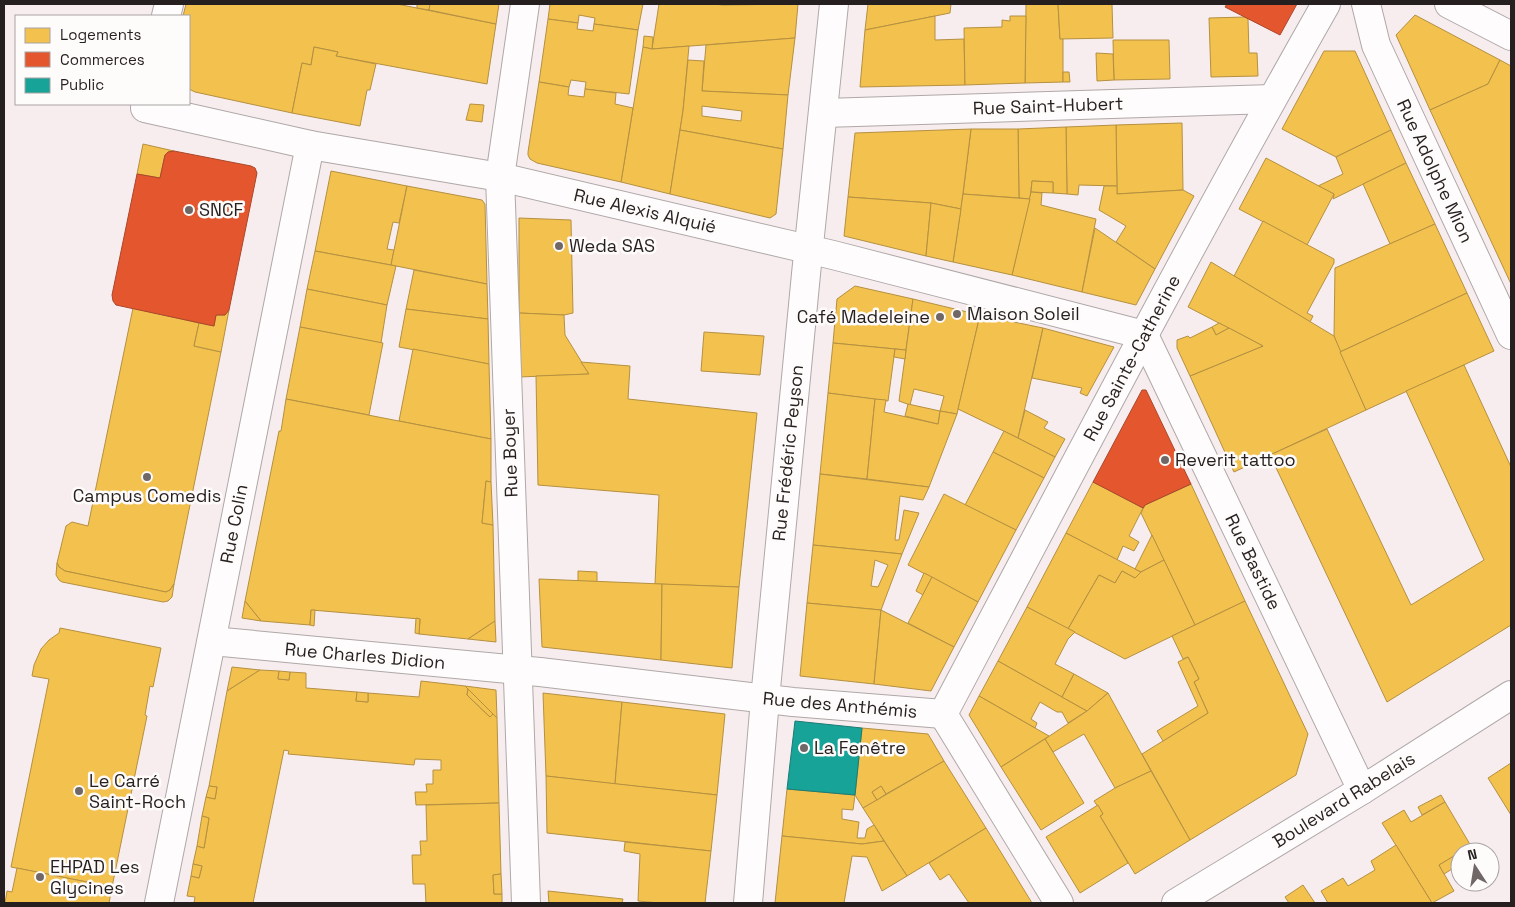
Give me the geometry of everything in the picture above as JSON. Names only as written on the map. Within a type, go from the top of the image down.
[{"type":"street","name":"Rue Boyer","points":[[525,4],[500,178],[526,903]]},
{"type":"street","name":"Rue Frédéric Peyson","points":[[748,903],[764,699],[834,4]]},
{"type":"street","name":"Rue Sainte-Catherine","points":[[943,714],[1144,335],[1272,99],[1326,4]]},
{"type":"street","name":"Rue Adolphe Mion","points":[[1366,4],[1376,45],[1511,335]]},
{"type":"street","points":[[1449,4],[1511,36]]},
{"type":"street","name":"Rue Saint-Hubert","points":[[824,113],[1272,99]]},
{"type":"street","name":"Rue Alexis Alquié","points":[[146,105],[145,108],[310,145],[500,178],[808,249],[1144,335]]},
{"type":"street","name":"Rue Colin","points":[[159,903],[310,145]]},
{"type":"street","name":"Rue Bastide","points":[[1144,335],[1362,790]]},
{"type":"street","name":"Rue Charles Didion","points":[[212,641],[517,670]]},
{"type":"street","name":"Rue des Anthémis","points":[[517,670],[764,699],[943,714],[1059,903]]},
{"type":"street","name":"Boulevard Rabelais","points":[[1176,903],[1362,790],[1511,695]]},
{"type":"building: Logements","points":[[186,4],[397,4],[496,24],[487,84],[336,56],[338,52],[314,47],[311,65],[302,63],[292,113],[190,90],[190,15],[183,15]]},
{"type":"building: Logements","points":[[417,4],[430,4],[429,10],[417,8]]},
{"type":"building: Logements","points":[[430,4],[499,4],[496,24],[429,10]]},
{"type":"building: Logements","points":[[550,4],[643,4],[638,30],[594,24],[595,18],[579,15],[578,23],[548,19]]},
{"type":"building: Logements","points":[[659,4],[798,4],[795,38],[652,49]]},
{"type":"building: Logements","points":[[868,4],[951,4],[950,13],[865,30]]},
{"type":"building: Logements","points":[[1026,4],[1058,4],[1060,39],[1063,38],[1063,82],[1025,83]]},
{"type":"building: Logements","points":[[1058,4],[1112,4],[1113,38],[1060,39]]},
{"type":"building: Logements","points":[[1415,15],[1500,60],[1488,84],[1430,110],[1396,35]]},
{"type":"building: Logements","points":[[935,16],[935,40],[964,39],[965,85],[860,87],[865,30]]},
{"type":"building: Logements","points":[[1010,16],[1026,16],[1025,83],[965,85],[964,28],[1002,27],[1002,20],[1010,21]]},
{"type":"building: Logements","points":[[1245,17],[1248,19],[1249,53],[1257,53],[1258,76],[1211,77],[1209,18]]},
{"type":"building: Logements","points":[[548,19],[578,23],[577,29],[593,31],[594,24],[638,30],[629,94],[585,89],[586,82],[571,80],[569,87],[539,82]]},
{"type":"building: Logements","points":[[644,36],[653,37],[652,49],[643,47]]},
{"type":"building: Logements","points":[[795,38],[788,95],[702,91],[706,45]]},
{"type":"building: Logements","points":[[1113,40],[1169,40],[1170,79],[1114,80]]},
{"type":"building: Logements","points":[[689,46],[683,111],[670,194],[621,182],[643,47],[652,49]]},
{"type":"building: Logements","points":[[314,47],[338,52],[336,56],[376,64],[370,90],[367,90],[360,126],[292,113],[302,63],[311,65]]},
{"type":"building: Logements","points":[[1324,51],[1355,51],[1391,130],[1336,157],[1282,129]]},
{"type":"building: Logements","points":[[1096,53],[1113,54],[1114,80],[1097,81]]},
{"type":"building: Logements","points":[[688,60],[704,61],[702,91],[788,95],[783,149],[680,130]],"holes":[[[702,106],[742,111],[741,121],[702,116]]]},
{"type":"building: Logements","points":[[1500,60],[1511,66],[1511,284],[1430,110],[1488,84]]},
{"type":"building: Logements","points":[[1063,72],[1069,72],[1070,82],[1063,82]]},
{"type":"building: Logements","points":[[539,82],[569,87],[568,95],[584,97],[585,89],[616,93],[615,104],[633,108],[621,182],[537,163],[530,159],[528,152]]},
{"type":"building: Logements","points":[[470,104],[484,105],[482,122],[466,120]]},
{"type":"building: Logements","points":[[1182,123],[1183,190],[1117,194],[1116,125]]},
{"type":"building: Logements","points":[[1116,125],[1117,186],[1079,185],[1078,195],[1067,194],[1066,127]]},
{"type":"building: Logements","points":[[1066,127],[1067,194],[1053,193],[1053,182],[1032,181],[1030,199],[1019,198],[1018,129]]},
{"type":"building: Logements","points":[[971,129],[1018,129],[1019,198],[963,194]]},
{"type":"building: Logements","points":[[971,129],[961,209],[931,203],[848,197],[855,133]]},
{"type":"building: Logements","points":[[680,130],[783,149],[776,214],[770,218],[670,194]]},
{"type":"building: Logements","points":[[1391,130],[1406,163],[1333,199],[1334,194],[1318,186],[1343,174],[1336,157]]},
{"type":"building: Logements","points":[[143,144],[174,151],[168,152],[165,155],[160,178],[137,174]]},
{"type":"building: Logements","points":[[1266,158],[1334,194],[1307,245],[1239,209]]},
{"type":"building: Logements","points":[[1406,163],[1435,224],[1390,244],[1363,184]]},
{"type":"building: Logements","points":[[331,171],[407,186],[399,223],[393,222],[387,249],[394,250],[391,265],[315,251]]},
{"type":"building: Logements","points":[[1032,181],[1053,182],[1053,193],[1031,192]]},
{"type":"building: Logements","points":[[407,186],[482,200],[485,204],[487,284],[391,265]]},
{"type":"building: Logements","points":[[1104,186],[1117,186],[1117,194],[1183,190],[1194,196],[1155,269],[1116,242],[1126,226],[1099,210]]},
{"type":"building: Logements","points":[[1031,192],[1042,193],[1041,205],[1096,219],[1082,292],[1012,275]]},
{"type":"building: Logements","points":[[963,194],[1030,199],[1012,275],[953,262]]},
{"type":"building: Logements","points":[[848,197],[931,203],[926,256],[844,236]]},
{"type":"building: Logements","points":[[931,203],[961,209],[953,262],[926,256]]},
{"type":"building: Logements","points":[[519,218],[571,220],[573,313],[564,315],[519,313]]},
{"type":"building: Logements","points":[[1263,221],[1334,259],[1334,263],[1307,313],[1313,316],[1310,322],[1234,276]]},
{"type":"building: Logements","points":[[1435,224],[1467,293],[1340,352],[1334,336],[1335,268]]},
{"type":"building: Logements","points":[[1095,228],[1155,269],[1136,305],[1082,292]]},
{"type":"building: Logements","points":[[315,251],[396,266],[387,305],[307,289]]},
{"type":"building: Logements","points":[[1211,262],[1334,336],[1366,410],[1234,472],[1190,376],[1263,346],[1188,307]]},
{"type":"building: Logements","points":[[414,270],[487,284],[488,319],[406,309]]},
{"type":"building: Logements","points":[[855,286],[913,299],[906,350],[833,343],[837,299]]},
{"type":"building: Logements","points":[[307,289],[387,305],[381,343],[300,327]]},
{"type":"building: Logements","points":[[1467,293],[1494,351],[1366,410],[1340,352]]},
{"type":"building: Logements","points":[[913,299],[980,315],[957,414],[940,411],[944,396],[914,389],[910,405],[899,401]]},
{"type":"building: Logements","name":"Campus Comedis","points":[[133,308],[199,323],[194,346],[221,352],[174,584],[166,592],[65,571],[57,563],[66,526],[72,522],[88,526]]},
{"type":"building: Logements","points":[[406,309],[488,319],[489,364],[399,347]]},
{"type":"building: Logements","points":[[229,310],[221,352],[194,346],[199,323],[214,326],[216,315],[225,315]]},
{"type":"building: Logements","points":[[519,313],[564,315],[565,335],[589,374],[520,377]]},
{"type":"building: Logements","points":[[980,315],[1043,328],[1018,438],[958,409]]},
{"type":"building: Logements","points":[[1219,323],[1229,328],[1216,335],[1212,327]]},
{"type":"building: Logements","points":[[300,327],[383,343],[369,415],[286,399]]},
{"type":"building: Logements","points":[[1212,327],[1216,335],[1229,328],[1263,346],[1190,376],[1177,348],[1177,340],[1188,336],[1190,338]]},
{"type":"building: Logements","points":[[1043,328],[1114,347],[1087,396],[1080,393],[1082,388],[1032,378]]},
{"type":"building: Logements","points":[[704,332],[764,336],[760,375],[701,371]]},
{"type":"building: Logements","points":[[833,343],[895,349],[888,401],[828,393]]},
{"type":"building: Logements","points":[[413,349],[489,364],[491,439],[399,421]]},
{"type":"building: Logements","points":[[895,349],[906,350],[905,359],[894,357]]},
{"type":"building: Logements","points":[[581,362],[630,366],[628,399],[757,413],[739,587],[655,584],[659,495],[538,485],[536,376],[589,374]]},
{"type":"building: Logements","points":[[1464,365],[1511,467],[1511,625],[1387,702],[1270,455],[1327,429],[1411,605],[1484,560],[1406,391]]},
{"type":"building: Logements","points":[[828,393],[875,399],[867,479],[820,474]]},
{"type":"building: Logements","points":[[286,399],[491,439],[491,482],[486,481],[482,523],[493,525],[495,621],[468,639],[419,634],[420,619],[311,610],[310,625],[261,621],[245,601]]},
{"type":"building: Logements","points":[[875,399],[886,400],[884,412],[938,424],[940,411],[957,414],[929,487],[867,479]]},
{"type":"building: Logements","points":[[908,404],[940,411],[938,424],[905,416]]},
{"type":"building: Logements","points":[[1025,410],[1048,422],[1044,428],[1065,439],[1055,457],[1018,438]]},
{"type":"building: Logements","points":[[1004,431],[1055,457],[1044,478],[993,452]]},
{"type":"building: Logements","points":[[993,452],[1044,478],[1016,530],[965,505]]},
{"type":"building: Logements","points":[[820,474],[929,487],[923,500],[900,496],[895,540],[899,540],[904,510],[919,513],[902,554],[813,545]]},
{"type":"building: Logements","points":[[486,481],[491,482],[493,525],[482,523]]},
{"type":"building: Logements","points":[[1093,482],[1143,508],[1129,536],[1139,542],[1134,551],[1123,546],[1117,560],[1066,533]]},
{"type":"building: Logements","points":[[1191,484],[1245,601],[1195,625],[1141,513],[1145,505]]},
{"type":"building: Logements","points":[[944,494],[1016,530],[978,602],[908,565]]},
{"type":"building: Logements","points":[[1066,533],[1141,572],[1135,578],[1122,571],[1115,583],[1099,575],[1068,629],[1027,607]]},
{"type":"building: Logements","points":[[1152,535],[1164,560],[1141,572],[1135,569]]},
{"type":"building: Logements","points":[[813,545],[902,554],[881,610],[807,603]],"holes":[[[875,560],[888,565],[878,587],[871,586]]]},
{"type":"building: Logements","points":[[1164,560],[1195,625],[1125,659],[1068,629],[1099,575],[1115,583],[1122,571],[1135,578],[1141,572]]},
{"type":"building: Logements","points":[[57,563],[65,571],[166,592],[174,584],[172,597],[168,601],[163,602],[62,582],[56,575]]},
{"type":"building: Logements","points":[[578,571],[597,572],[597,582],[578,581]]},
{"type":"building: Logements","points":[[924,573],[932,577],[923,595],[916,591]]},
{"type":"building: Logements","points":[[932,577],[978,602],[954,647],[908,623]]},
{"type":"building: Logements","points":[[539,579],[662,584],[661,660],[542,647]]},
{"type":"building: Logements","points":[[662,584],[739,587],[732,668],[661,660]]},
{"type":"building: Logements","points":[[245,601],[261,621],[242,618]]},
{"type":"building: Logements","points":[[1245,601],[1308,734],[1296,775],[1190,840],[1142,754],[1208,713],[1194,682],[1199,679],[1188,657],[1183,659],[1172,636]]},
{"type":"building: Logements","points":[[807,603],[881,610],[874,684],[800,676]]},
{"type":"building: Logements","points":[[1027,607],[1075,632],[1068,639],[1055,664],[1074,674],[1062,697],[998,661]]},
{"type":"building: Logements","points":[[311,610],[315,610],[314,626],[310,625]]},
{"type":"building: Logements","points":[[881,610],[954,647],[931,691],[874,684]]},
{"type":"building: Logements","points":[[416,618],[420,619],[419,634],[415,633]]},
{"type":"building: Logements","points":[[495,621],[496,642],[468,639]]},
{"type":"building: Logements","name":"Le Carré Saint-Roch","points":[[60,628],[161,648],[153,687],[150,686],[145,715],[147,716],[112,887],[11,867],[49,679],[32,676],[34,665],[41,649],[59,633]]},
{"type":"building: Logements","points":[[1188,657],[1199,679],[1194,682],[1208,713],[1163,741],[1157,731],[1198,706],[1178,662]]},
{"type":"building: Logements","points":[[998,661],[1087,711],[1068,723],[1062,712],[1057,712],[1040,702],[1031,719],[1037,723],[1035,728],[979,696]]},
{"type":"building: Logements","points":[[232,667],[260,670],[227,691]]},
{"type":"building: Logements","points":[[260,670],[279,671],[278,679],[289,680],[290,672],[306,673],[306,688],[357,692],[356,701],[368,702],[368,693],[419,697],[421,681],[465,686],[468,689],[467,695],[490,717],[493,714],[497,718],[499,803],[416,805],[415,792],[427,792],[426,784],[433,784],[433,770],[441,770],[441,760],[415,759],[414,765],[288,754],[289,751],[284,750],[253,903],[194,903],[195,897],[187,896],[191,876],[199,878],[202,866],[193,864],[197,846],[204,848],[209,818],[202,816],[206,797],[215,799],[217,787],[209,786],[227,691]]},
{"type":"building: Logements","points":[[279,671],[290,672],[289,680],[278,679]]},
{"type":"building: Logements","points":[[1074,674],[1108,693],[1087,711],[1062,697]]},
{"type":"building: Logements","points":[[465,686],[496,690],[497,718]]},
{"type":"building: Logements","points":[[468,689],[493,714],[490,717],[467,695]]},
{"type":"building: Logements","points":[[357,692],[368,693],[368,702],[356,701]]},
{"type":"building: Logements","points":[[543,693],[622,702],[615,784],[546,776]]},
{"type":"building: Logements","points":[[1108,693],[1151,771],[1115,788],[1084,734],[1053,752],[1045,739],[1087,711]]},
{"type":"building: Logements","points":[[979,696],[1049,736],[1001,767],[969,715]]},
{"type":"building: Logements","points":[[622,702],[725,714],[717,795],[615,784]]},
{"type":"building: Logements","points":[[862,728],[928,734],[944,761],[886,794],[881,786],[872,792],[877,800],[863,808],[855,795]]},
{"type":"building: Logements","points":[[1045,739],[1084,803],[1041,830],[1001,767]]},
{"type":"building: Logements","points":[[944,761],[986,828],[907,876],[863,808]]},
{"type":"building: Logements","points":[[1511,763],[1511,815],[1488,778]]},
{"type":"building: Logements","points":[[1151,771],[1190,840],[1135,874],[1100,816],[1103,814],[1094,801],[1115,788]]},
{"type":"building: Logements","points":[[546,776],[717,795],[711,851],[547,833]]},
{"type":"building: Logements","points":[[209,786],[217,787],[215,799],[206,797]]},
{"type":"building: Logements","points":[[881,786],[886,794],[877,800],[872,792]]},
{"type":"building: Logements","points":[[787,789],[855,795],[853,810],[842,809],[842,819],[859,822],[857,838],[865,838],[867,829],[874,825],[884,841],[862,844],[782,836]]},
{"type":"building: Logements","points":[[1441,795],[1445,802],[1422,815],[1418,807]]},
{"type":"building: Logements","points":[[1445,802],[1469,842],[1450,842],[1450,858],[1439,865],[1450,884],[1450,892],[1452,892],[1432,903],[1382,823],[1404,810],[1411,822]]},
{"type":"building: Logements","points":[[499,803],[501,874],[493,875],[494,894],[502,894],[502,903],[426,903],[425,884],[413,884],[412,855],[421,855],[420,841],[427,841],[426,805]]},
{"type":"building: Logements","points":[[1098,805],[1103,814],[1100,816],[1128,863],[1080,893],[1046,837]]},
{"type":"building: Logements","points":[[202,816],[209,818],[204,848],[197,846]]},
{"type":"building: Logements","points":[[986,828],[1032,903],[969,903],[949,874],[940,880],[929,863]]},
{"type":"building: Logements","points":[[782,836],[862,844],[884,841],[907,876],[882,891],[867,857],[852,856],[844,903],[775,903]]},
{"type":"building: Logements","points":[[625,842],[711,851],[705,903],[638,901],[640,854],[624,851]]},
{"type":"building: Logements","points":[[1396,845],[1432,903],[1328,903],[1321,891],[1343,878],[1348,886],[1375,870],[1371,861]]},
{"type":"building: Logements","points":[[1450,858],[1450,870],[1444,874],[1439,865]]},
{"type":"building: Logements","points":[[193,864],[202,866],[199,878],[191,876]]},
{"type":"building: Logements","name":"EHPAD Les Glycines","points":[[17,868],[112,887],[109,903],[5,903],[7,891],[12,892]]},
{"type":"building: Logements","points":[[501,874],[502,894],[494,894],[493,875]]},
{"type":"building: Logements","points":[[1303,885],[1315,903],[1289,903],[1285,897]]},
{"type":"building: Logements","points":[[548,891],[623,899],[622,903],[549,903]]},
{"type":"building: Commerces","points":[[1227,4],[1297,4],[1280,35],[1225,7]]},
{"type":"building: Commerces","name":"SNCF","points":[[174,151],[251,166],[255,168],[257,173],[229,310],[225,315],[216,315],[214,326],[116,305],[113,301],[112,295],[137,174],[160,178],[165,155],[168,152]]},
{"type":"building: Commerces","points":[[1142,390],[1146,390],[1191,484],[1145,505],[1143,508],[1093,482]]},
{"type":"building: Public","points":[[795,721],[862,728],[855,795],[787,789]]},
{"type":"place","name":"SNCF","points":[[189,210]]},
{"type":"place","name":"Weda SAS","points":[[559,246]]},
{"type":"place","name":"Maison Soleil","points":[[957,314]]},
{"type":"place","name":"Café Madeleine","points":[[940,317]]},
{"type":"place","name":"Reverit tattoo","points":[[1165,460]]},
{"type":"place","name":"Campus Comedis","points":[[147,477]]},
{"type":"place","name":"La Fenêtre","points":[[804,748]]},
{"type":"place","name":"Le Carré Saint-Roch","points":[[79,791]]},
{"type":"place","name":"EHPAD Les Glycines","points":[[40,877]]}]
